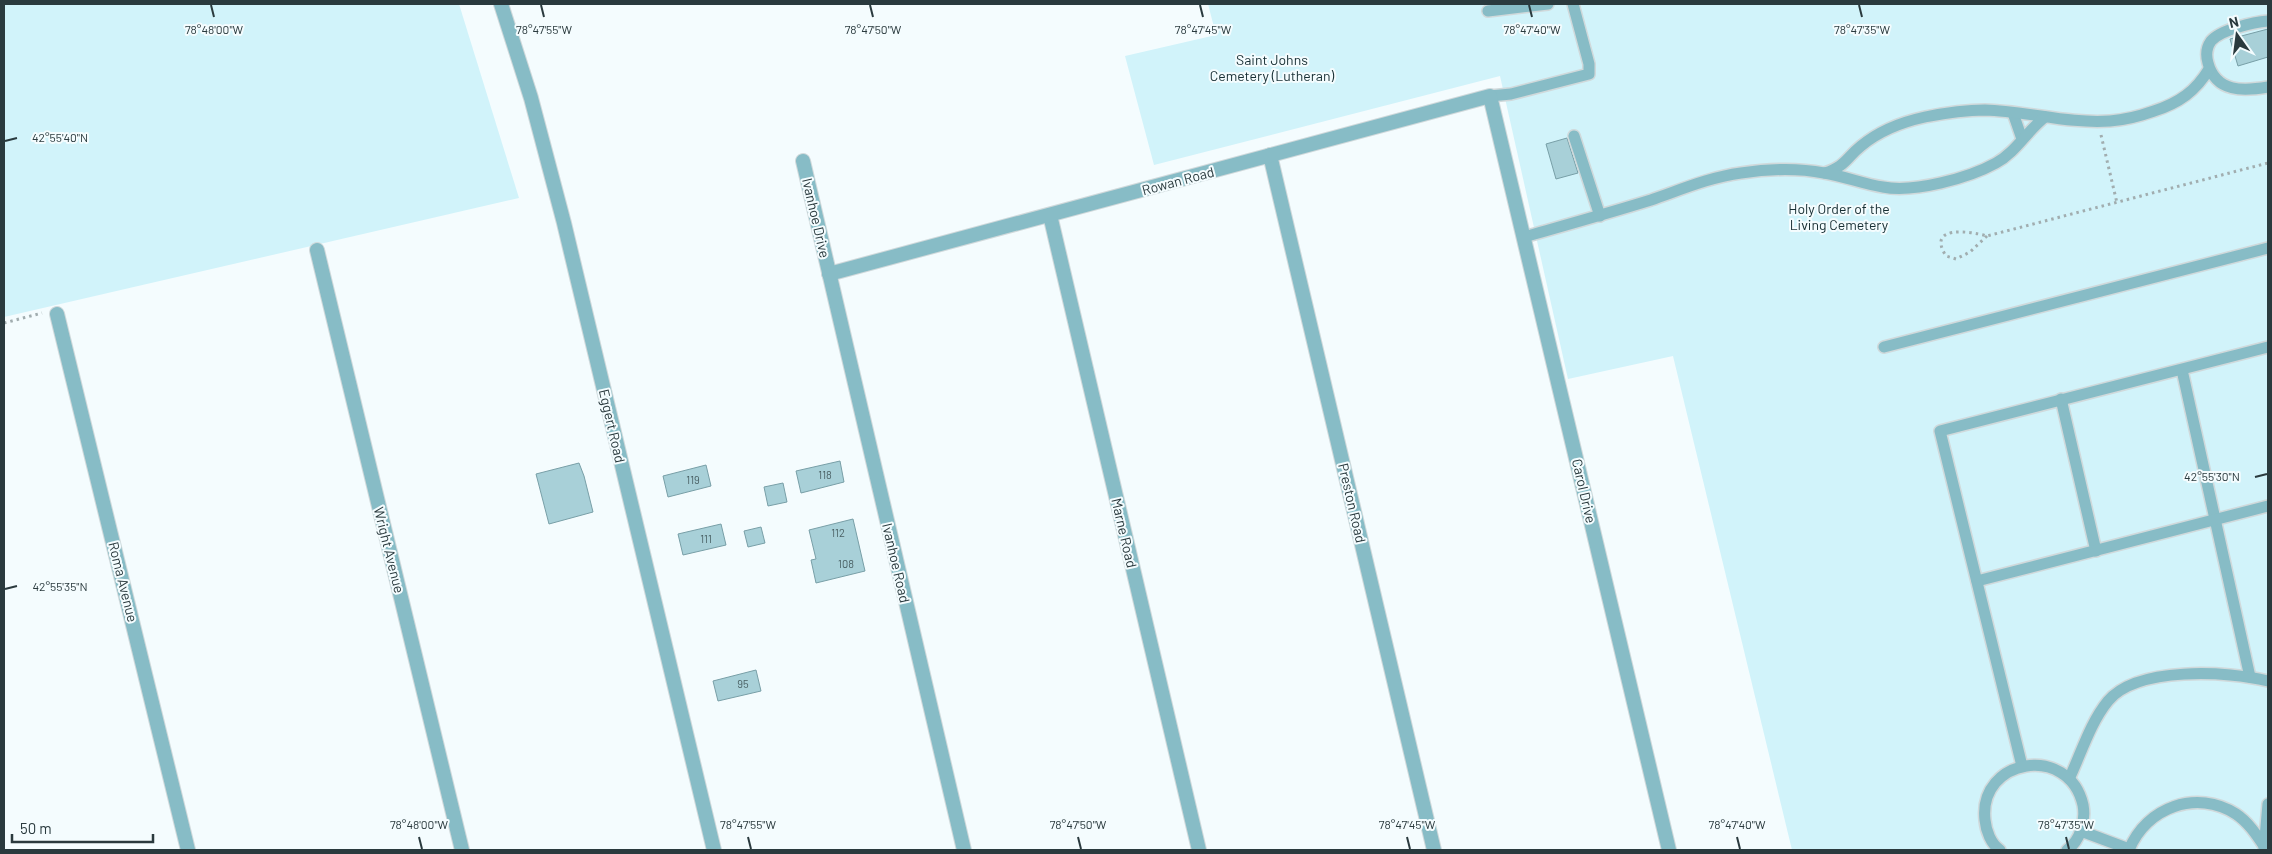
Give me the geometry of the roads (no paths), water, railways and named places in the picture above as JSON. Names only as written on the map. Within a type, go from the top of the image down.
[{"type":"street","name":"Eggert Road","points":[[501,4],[531,98],[564,224],[714,850]]},
{"type":"street","name":"Carol Drive","points":[[1490,96],[1669,850]]},
{"type":"street","name":"Rowan Road","points":[[829,274],[1490,96]]},
{"type":"street","name":"Preston Road","points":[[1270,156],[1434,850]]},
{"type":"street","name":"Ivanhoe Drive","points":[[803,161],[829,274]]},
{"type":"street","name":"Marne Road","points":[[1050,215],[1199,850]]},
{"type":"street","name":"Wright Avenue","points":[[316,250],[462,850]]},
{"type":"street","name":"Ivanhoe Road","points":[[829,274],[964,850]]},
{"type":"street","name":"Roma Avenue","points":[[57,314],[188,850]]},
{"type":"lane","points":[[1488,12],[1548,4]]},
{"type":"lane","points":[[1490,96],[1511,94],[1589,74],[1589,64],[1573,4]]},
{"type":"lane","points":[[2268,20],[2227,31],[2215,37],[2207,48],[2209,68],[2218,81],[2227,87],[2249,90],[2268,87]]},
{"type":"lane","points":[[1825,173],[1839,167],[1858,148],[1880,132],[1924,117],[1962,111],[1987,110],[2100,122],[2140,115],[2175,103],[2197,87],[2209,68]]},
{"type":"lane","points":[[2013,113],[2022,139]]},
{"type":"lane","points":[[1524,236],[1600,216],[1708,181],[1740,173],[1774,171],[1825,173],[1894,188],[1946,181],[1996,163],[2009,154],[2045,117]]},
{"type":"lane","points":[[1574,136],[1600,216]]},
{"type":"lane","points":[[1852,156],[1853,167],[1861,182]]},
{"type":"lane","points":[[1884,347],[2268,248]]},
{"type":"lane","points":[[2022,766],[1940,431],[2268,347]]},
{"type":"lane","points":[[2182,370],[2250,676]]},
{"type":"lane","points":[[2061,399],[2096,551]]},
{"type":"lane","points":[[1977,581],[2215,518],[2268,506]]},
{"type":"lane","points":[[2069,779],[2094,724],[2109,700],[2126,686],[2146,678],[2168,675],[2250,676],[2268,681]]},
{"type":"lane","points":[[2000,850],[1986,830],[1984,810],[1990,790],[2003,775],[2022,766],[2034,764],[2047,766],[2059,771],[2076,788],[2082,804],[2083,820],[2081,831],[2067,850]]},
{"type":"lane","points":[[2081,831],[2129,850],[2138,832],[2150,819],[2166,808],[2184,803],[2203,802],[2221,806],[2238,815],[2251,827],[2264,848]]},
{"type":"lane","points":[[2264,848],[2268,804]]},
{"type":"park label","name":"Saint Johns Cemetery (Lutheran)","points":[[1272,68]]},
{"type":"park label","name":"Holy Order of the Living Cemetery","points":[[1839,217]]}]
